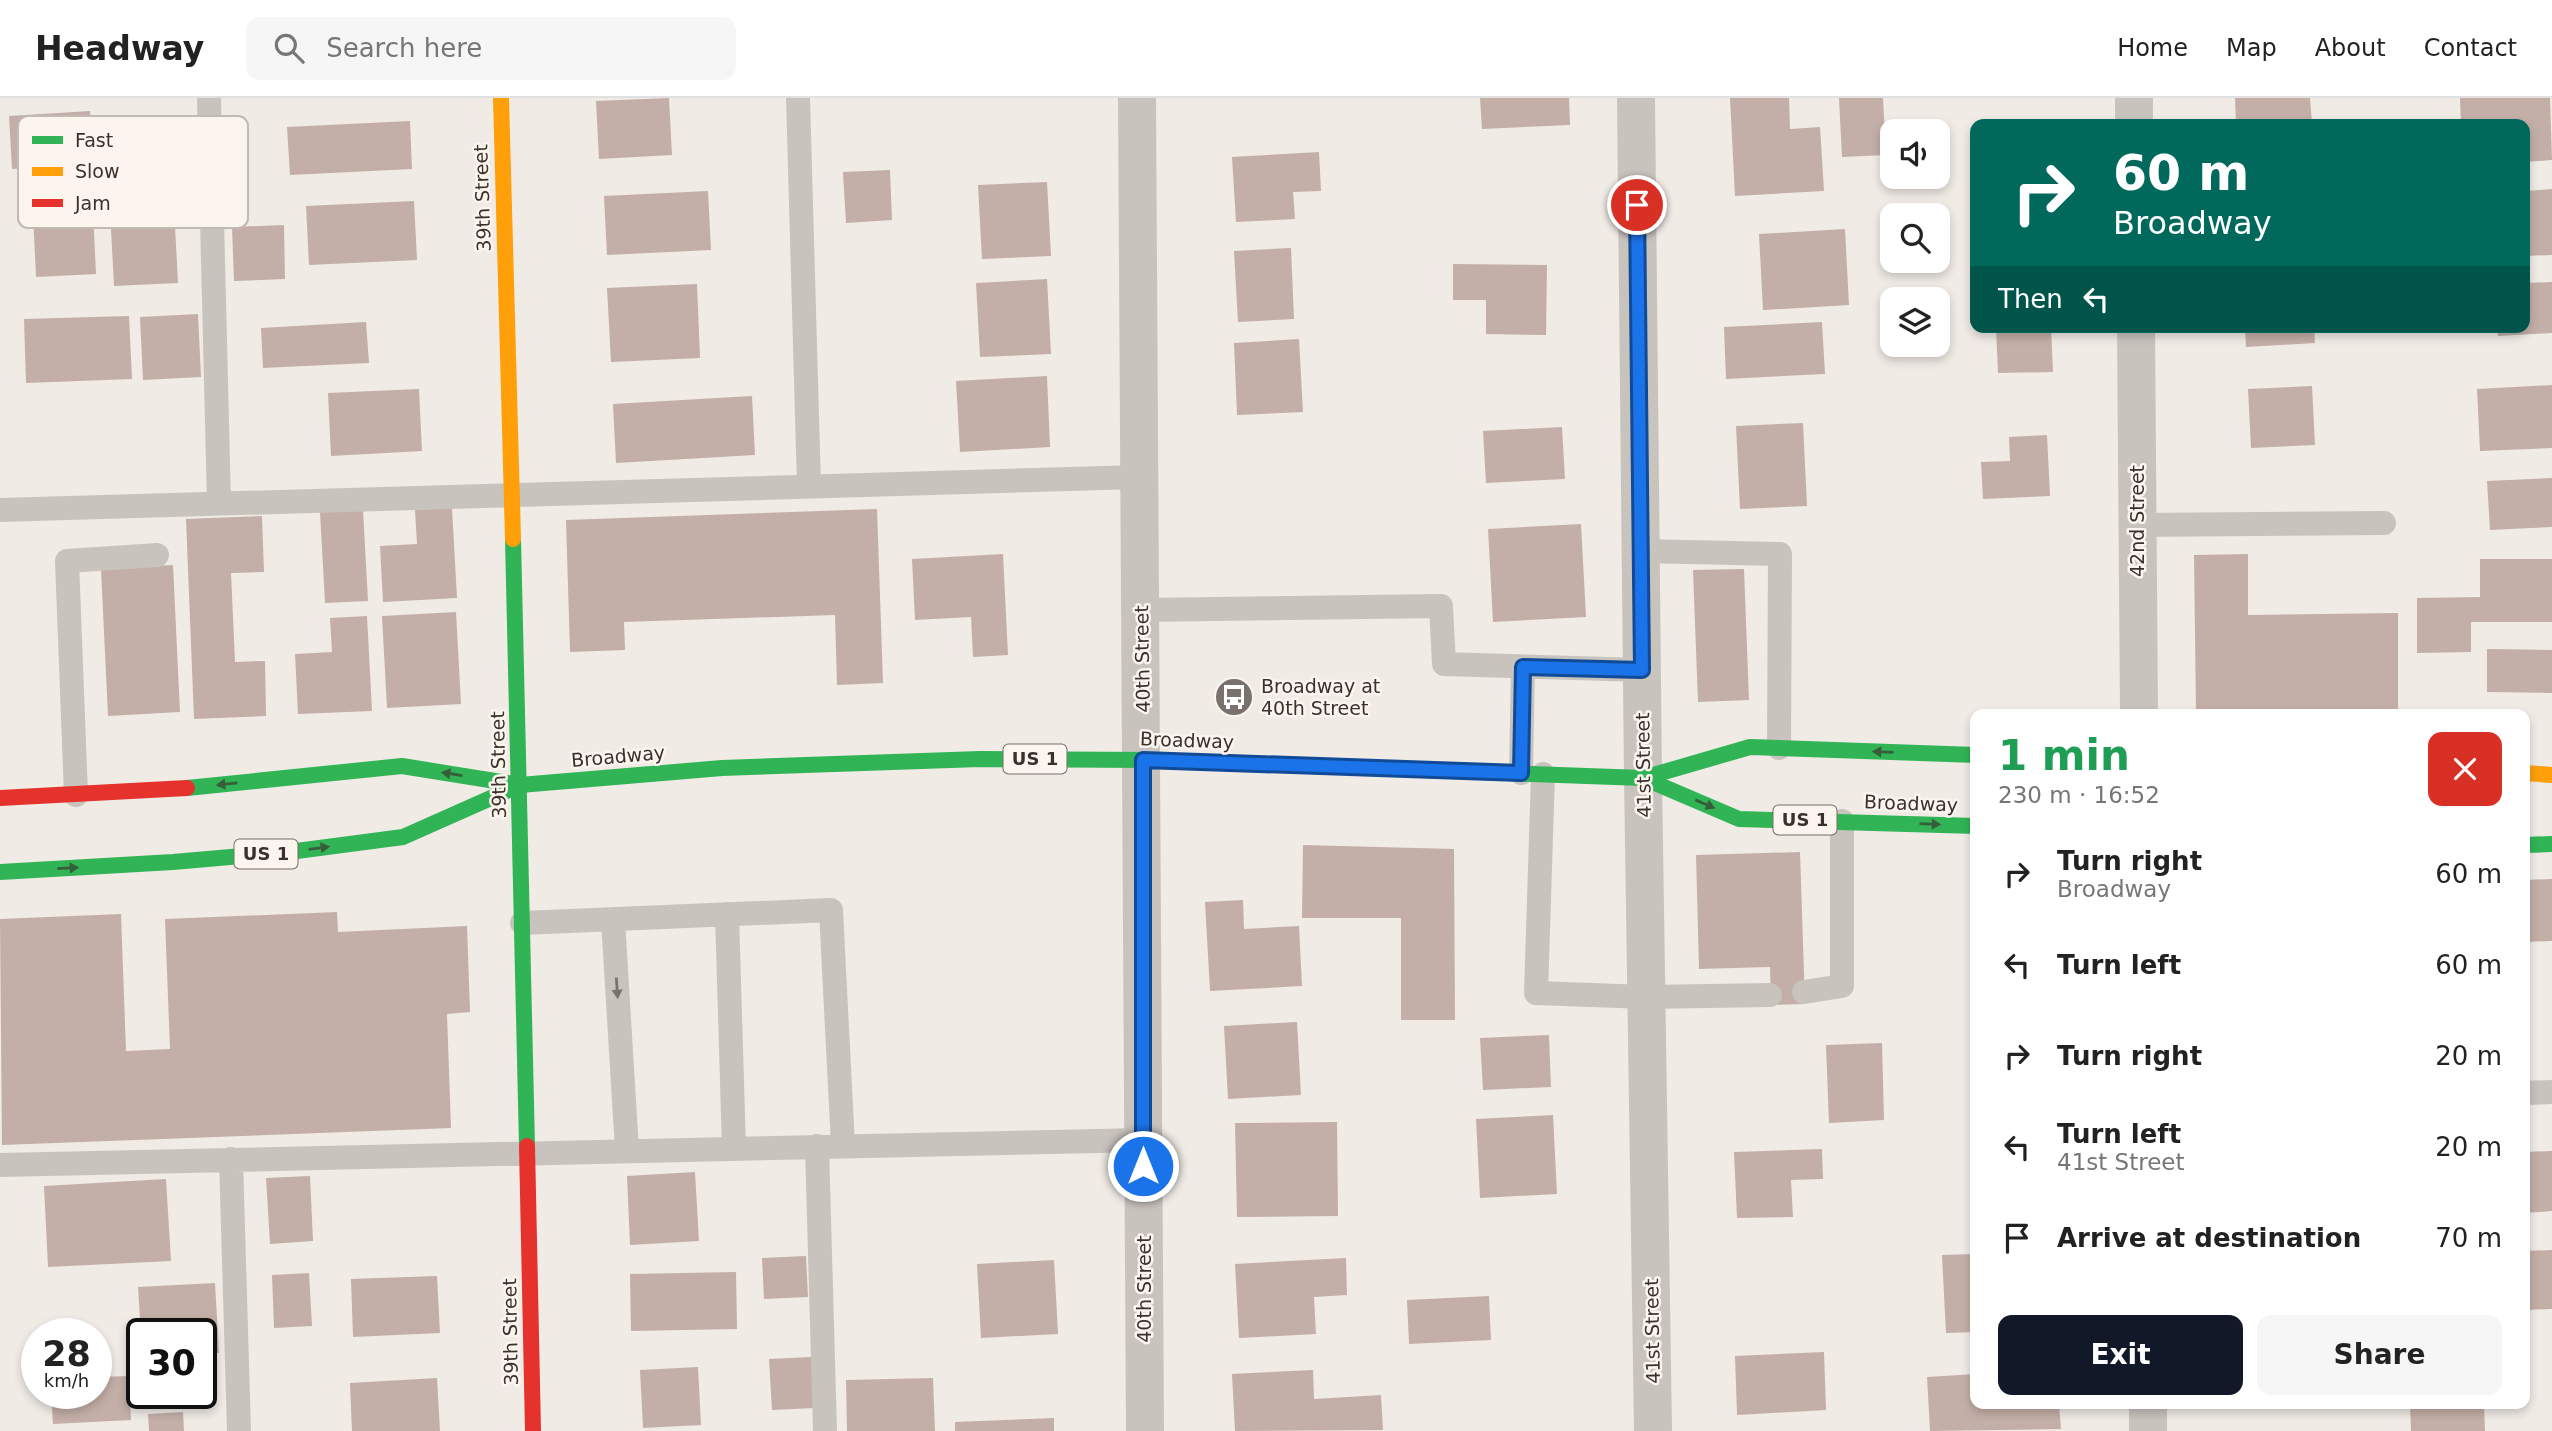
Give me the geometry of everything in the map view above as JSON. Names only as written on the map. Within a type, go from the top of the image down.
[{"type":"main road","name":"39th Street","points":[[501,98],[520,785],[533,1431]]},
{"type":"main road","name":"Broadway","points":[[0,798],[198,787],[402,766],[520,785],[722,768],[980,759],[1143,760],[1643,778],[1751,747],[1970,755]]},
{"type":"main road","points":[[2530,773],[2552,775]]},
{"type":"main road","name":"Broadway","points":[[1643,778],[1739,818],[1970,826]]},
{"type":"main road","name":"Broadway","points":[[0,872],[173,862],[403,838],[520,785]]},
{"type":"main road","points":[[2530,845],[2552,844]]},
{"type":"street","name":"40th Street","points":[[1137,98],[1145,1431]]},
{"type":"street","name":"41st Street","points":[[1636,98],[1653,1431]]},
{"type":"street","points":[[2134,98],[2134,119]]},
{"type":"street","name":"42nd Street","points":[[2136,333],[2139,709]]},
{"type":"street","points":[[2148,1409],[2148,1431]]},
{"type":"lane","points":[[209,98],[209,116]]},
{"type":"lane","points":[[798,98],[809,486]]},
{"type":"lane","points":[[212,228],[219,503]]},
{"type":"lane","points":[[0,510],[1140,477]]},
{"type":"lane","points":[[2138,525],[2384,523]]},
{"type":"lane","points":[[1640,551],[1780,554],[1779,748]]},
{"type":"lane","points":[[76,795],[66,561],[158,555]]},
{"type":"lane","points":[[1141,610],[1441,606],[1444,664],[1642,670]]},
{"type":"lane","points":[[1523,667],[1532,774],[1536,993],[1646,997],[1770,995]]},
{"type":"lane","points":[[1804,992],[1842,986],[1842,821]]},
{"type":"lane","points":[[522,923],[831,910],[843,1146]]},
{"type":"lane","points":[[727,914],[734,1148]]},
{"type":"lane","points":[[612,920],[627,1150]]},
{"type":"lane","points":[[2530,1093],[2552,1092]]},
{"type":"lane","points":[[0,1165],[1143,1140]]},
{"type":"lane","points":[[817,1146],[825,1431]]},
{"type":"lane","points":[[230,1159],[239,1431]]},
{"type":"building","points":[[669,98],[672,155],[599,159],[596,101]]},
{"type":"building","points":[[1480,98],[1569,98],[1570,125],[1482,129]]},
{"type":"building","points":[[1730,98],[1789,98],[1790,129],[1820,127],[1824,191],[1735,196]]},
{"type":"building","points":[[1839,98],[1883,98],[1884,119],[1880,119],[1880,155],[1842,157]]},
{"type":"building","points":[[2235,98],[2310,98],[2312,119],[2236,119]]},
{"type":"building","points":[[2460,98],[2550,98],[2552,160],[2530,162],[2530,119],[2461,119]]},
{"type":"building","points":[[90,111],[90,116],[18,116],[18,169],[12,169],[9,116]]},
{"type":"building","points":[[410,121],[412,169],[290,175],[287,127]]},
{"type":"building","points":[[1319,152],[1321,191],[1293,192],[1295,219],[1236,222],[1232,157]]},
{"type":"building","points":[[890,170],[892,220],[846,223],[843,172]]},
{"type":"building","points":[[1047,182],[1051,256],[982,259],[978,185]]},
{"type":"building","points":[[2552,189],[2552,255],[2530,256],[2530,191]]},
{"type":"building","points":[[708,191],[711,250],[607,255],[604,196]]},
{"type":"building","points":[[414,201],[417,260],[309,265],[306,206]]},
{"type":"building","points":[[284,225],[285,279],[234,281],[232,228]]},
{"type":"building","points":[[34,228],[94,228],[96,274],[36,277]]},
{"type":"building","points":[[175,228],[178,283],[114,286],[111,229]]},
{"type":"building","points":[[1845,229],[1849,305],[1763,310],[1759,234]]},
{"type":"building","points":[[1291,248],[1294,319],[1238,322],[1234,251]]},
{"type":"building","points":[[1453,264],[1547,265],[1546,335],[1486,334],[1486,300],[1453,300]]},
{"type":"building","points":[[1047,279],[1051,354],[980,357],[976,283]]},
{"type":"building","points":[[2552,282],[2552,333],[2498,336],[2498,333],[2530,333],[2530,283]]},
{"type":"building","points":[[697,284],[700,358],[611,362],[607,288]]},
{"type":"building","points":[[198,314],[201,377],[143,380],[140,317]]},
{"type":"building","points":[[129,316],[132,379],[26,383],[24,319]]},
{"type":"building","points":[[366,322],[369,363],[263,368],[261,328]]},
{"type":"building","points":[[1822,322],[1825,374],[1726,379],[1724,327]]},
{"type":"building","points":[[1996,333],[2051,333],[2053,372],[1998,373]]},
{"type":"building","points":[[2245,333],[2314,333],[2315,343],[2246,347]]},
{"type":"building","points":[[1299,339],[1303,412],[1237,415],[1234,343]]},
{"type":"building","points":[[1047,376],[1050,447],[960,452],[956,381]]},
{"type":"building","points":[[2552,385],[2552,448],[2480,451],[2477,389]]},
{"type":"building","points":[[2312,386],[2315,445],[2251,448],[2248,389]]},
{"type":"building","points":[[419,389],[422,451],[331,456],[328,393]]},
{"type":"building","points":[[752,396],[755,455],[616,463],[613,404]]},
{"type":"building","points":[[1803,423],[1807,506],[1740,509],[1736,426]]},
{"type":"building","points":[[1562,427],[1565,479],[1486,483],[1483,431]]},
{"type":"building","points":[[2047,435],[2050,496],[1983,499],[1981,462],[2010,461],[2009,437]]},
{"type":"building","points":[[2552,478],[2552,527],[2490,530],[2487,481]]},
{"type":"building","points":[[452,508],[457,598],[383,602],[380,546],[417,544],[415,510]]},
{"type":"building","points":[[877,509],[883,683],[837,685],[835,615],[624,622],[625,650],[570,652],[566,520]]},
{"type":"building","points":[[363,510],[368,601],[325,603],[320,512]]},
{"type":"building","points":[[262,516],[264,572],[231,573],[235,662],[265,661],[266,716],[194,719],[186,519]]},
{"type":"building","points":[[1581,524],[1586,617],[1493,622],[1488,529]]},
{"type":"building","points":[[1003,554],[1008,655],[973,657],[971,617],[915,620],[912,559]]},
{"type":"building","points":[[2248,554],[2248,615],[2398,613],[2398,709],[2196,709],[2194,555]]},
{"type":"building","points":[[2480,559],[2552,559],[2552,622],[2471,622],[2471,652],[2417,653],[2417,598],[2480,597]]},
{"type":"building","points":[[173,565],[180,712],[108,716],[101,569]]},
{"type":"building","points":[[1744,569],[1749,700],[1698,702],[1693,570]]},
{"type":"building","points":[[456,612],[461,704],[387,708],[382,616]]},
{"type":"building","points":[[367,616],[372,711],[298,714],[295,654],[332,652],[330,618]]},
{"type":"building","points":[[2487,649],[2552,650],[2552,693],[2487,692]]},
{"type":"building","points":[[1303,845],[1454,849],[1455,1020],[1401,1020],[1401,918],[1302,918]]},
{"type":"building","points":[[1800,852],[1805,1004],[1771,1005],[1770,967],[1699,969],[1696,855]]},
{"type":"building","points":[[2552,879],[2552,941],[2530,942],[2530,880]]},
{"type":"building","points":[[1243,900],[1244,929],[1299,926],[1302,986],[1210,991],[1205,902]]},
{"type":"building","points":[[337,912],[338,932],[467,926],[470,1012],[447,1014],[451,1128],[2,1145],[0,919],[121,914],[126,1051],[170,1049],[165,919]]},
{"type":"building","points":[[1297,1022],[1301,1095],[1228,1099],[1224,1026]]},
{"type":"building","points":[[1549,1035],[1551,1087],[1483,1090],[1480,1038]]},
{"type":"building","points":[[1882,1043],[1884,1120],[1829,1123],[1826,1045]]},
{"type":"building","points":[[1553,1115],[1557,1194],[1480,1198],[1476,1119]]},
{"type":"building","points":[[1337,1122],[1338,1216],[1237,1217],[1235,1123]]},
{"type":"building","points":[[1822,1149],[1823,1179],[1791,1180],[1793,1217],[1737,1218],[1734,1152]]},
{"type":"building","points":[[2552,1151],[2552,1211],[2530,1213],[2530,1152]]},
{"type":"building","points":[[695,1172],[699,1241],[630,1245],[627,1176]]},
{"type":"building","points":[[310,1176],[313,1241],[270,1244],[266,1178]]},
{"type":"building","points":[[166,1179],[171,1261],[48,1267],[44,1186]]},
{"type":"building","points":[[2552,1250],[2552,1309],[2530,1310],[2530,1251]]},
{"type":"building","points":[[1970,1254],[1970,1332],[1946,1333],[1942,1255]]},
{"type":"building","points":[[806,1256],[808,1297],[764,1299],[762,1258]]},
{"type":"building","points":[[1346,1258],[1347,1295],[1314,1297],[1316,1334],[1239,1338],[1235,1264]]},
{"type":"building","points":[[1054,1260],[1058,1334],[981,1338],[977,1264]]},
{"type":"building","points":[[736,1272],[737,1329],[631,1331],[630,1274]]},
{"type":"building","points":[[309,1273],[312,1326],[274,1328],[272,1275]]},
{"type":"building","points":[[437,1276],[440,1333],[353,1337],[351,1279]]},
{"type":"building","points":[[215,1283],[217,1318],[140,1318],[138,1287]]},
{"type":"building","points":[[1489,1296],[1491,1340],[1409,1344],[1407,1300]]},
{"type":"building","points":[[217,1318],[219,1353],[217,1353]]},
{"type":"building","points":[[1824,1352],[1826,1410],[1737,1415],[1735,1356]]},
{"type":"building","points":[[811,1357],[814,1408],[772,1410],[769,1359]]},
{"type":"building","points":[[698,1367],[701,1425],[643,1428],[640,1370]]},
{"type":"building","points":[[1313,1370],[1314,1399],[1381,1395],[1383,1430],[1235,1431],[1232,1374]]},
{"type":"building","points":[[1970,1374],[1970,1409],[2059,1409],[2061,1429],[1930,1431],[1927,1377]]},
{"type":"building","points":[[126,1376],[126,1409],[130,1409],[131,1420],[53,1424],[52,1409],[112,1409],[112,1377]]},
{"type":"building","points":[[437,1378],[440,1431],[352,1431],[350,1383]]},
{"type":"building","points":[[933,1378],[935,1431],[847,1431],[846,1380]]},
{"type":"building","points":[[2410,1409],[2484,1409],[2485,1431],[2411,1431]]},
{"type":"building","points":[[183,1412],[184,1431],[149,1431],[148,1414]]},
{"type":"building","points":[[1054,1418],[1054,1431],[955,1431],[955,1422]]},
{"type":"traffic: fast","points":[[513,539],[527,1146]]},
{"type":"traffic: fast","points":[[1313,766],[1643,778],[1750,747],[1970,755]]},
{"type":"traffic: fast","points":[[187,788],[402,766],[520,785],[722,768],[980,759],[1152,760]]},
{"type":"traffic: fast","points":[[1643,778],[1739,819],[1970,826]]},
{"type":"traffic: fast","points":[[0,872],[289,852],[403,837],[520,785]]},
{"type":"traffic: fast","points":[[2530,845],[2552,844]]},
{"type":"traffic: slow","points":[[501,98],[513,539]]},
{"type":"traffic: slow","points":[[2530,773],[2552,775]]},
{"type":"traffic: jam","points":[[1152,760],[1313,766]]},
{"type":"traffic: jam","points":[[0,798],[187,788]]},
{"type":"traffic: jam","points":[[527,1146],[533,1431]]},
{"type":"place","name":"Broadway at 40th Street","points":[[1234,697]]},
{"type":"route","points":[[1143,1166],[1143,760],[1521,773],[1523,667],[1642,670],[1637,205]]}]
